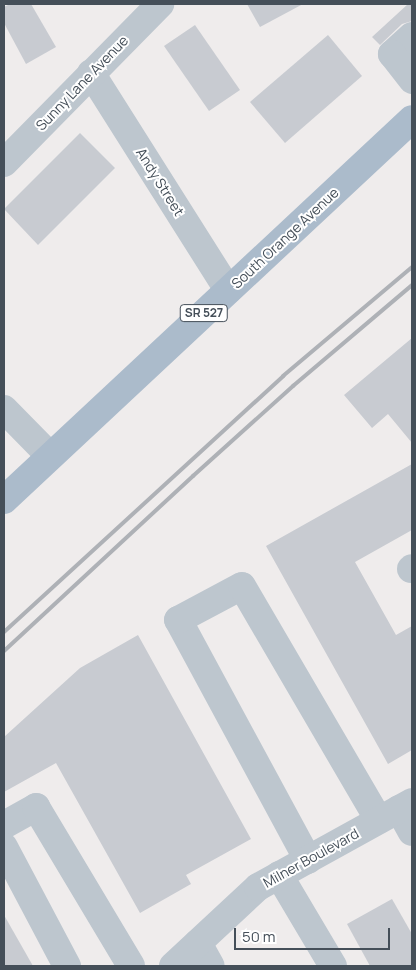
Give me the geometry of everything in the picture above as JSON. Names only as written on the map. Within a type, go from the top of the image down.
[{"type":"main road","name":"South Orange Avenue","points":[[4,500],[412,118]]},
{"type":"street","name":"Sunny Lane Avenue","points":[[4,163],[160,4]]},
{"type":"street","points":[[412,36],[392,54],[412,80]]},
{"type":"street","name":"Andy Street","points":[[91,73],[228,290]]},
{"type":"street","points":[[4,409],[50,456]]},
{"type":"street","points":[[308,860],[178,620],[242,586],[412,832]]},
{"type":"street","points":[[4,825],[36,807],[131,966]]},
{"type":"street","name":"Milner Boulevard","points":[[173,966],[205,954],[258,887],[397,810]]},
{"type":"street","points":[[4,847],[67,966]]},
{"type":"street","points":[[280,875],[333,966]]},
{"type":"building","points":[[10,4],[31,4],[56,47],[26,64],[4,23],[4,7]]},
{"type":"building","points":[[247,4],[303,4],[260,27]]},
{"type":"building","points":[[408,4],[412,4],[412,21],[402,24],[380,45],[372,37]]},
{"type":"building","points":[[195,25],[240,90],[209,111],[164,46]]},
{"type":"building","points":[[328,35],[362,76],[285,143],[250,102]]},
{"type":"building","points":[[80,133],[115,168],[38,245],[4,209]]},
{"type":"building","points":[[412,338],[412,443],[388,414],[372,428],[344,395]]},
{"type":"building","points":[[412,464],[412,530],[355,562],[396,635],[412,626],[412,750],[388,764],[266,546]]},
{"type":"building","points":[[138,635],[251,839],[186,875],[191,884],[140,913],[56,763],[4,792],[4,737],[80,668]]},
{"type":"building","points":[[392,899],[412,934],[412,966],[370,966],[347,924]]},
{"type":"building","points":[[4,915],[33,966],[4,966]]},
{"type":"railway","points":[[4,632],[283,376],[412,267]]},
{"type":"railway","points":[[4,651],[293,386],[412,285]]}]
